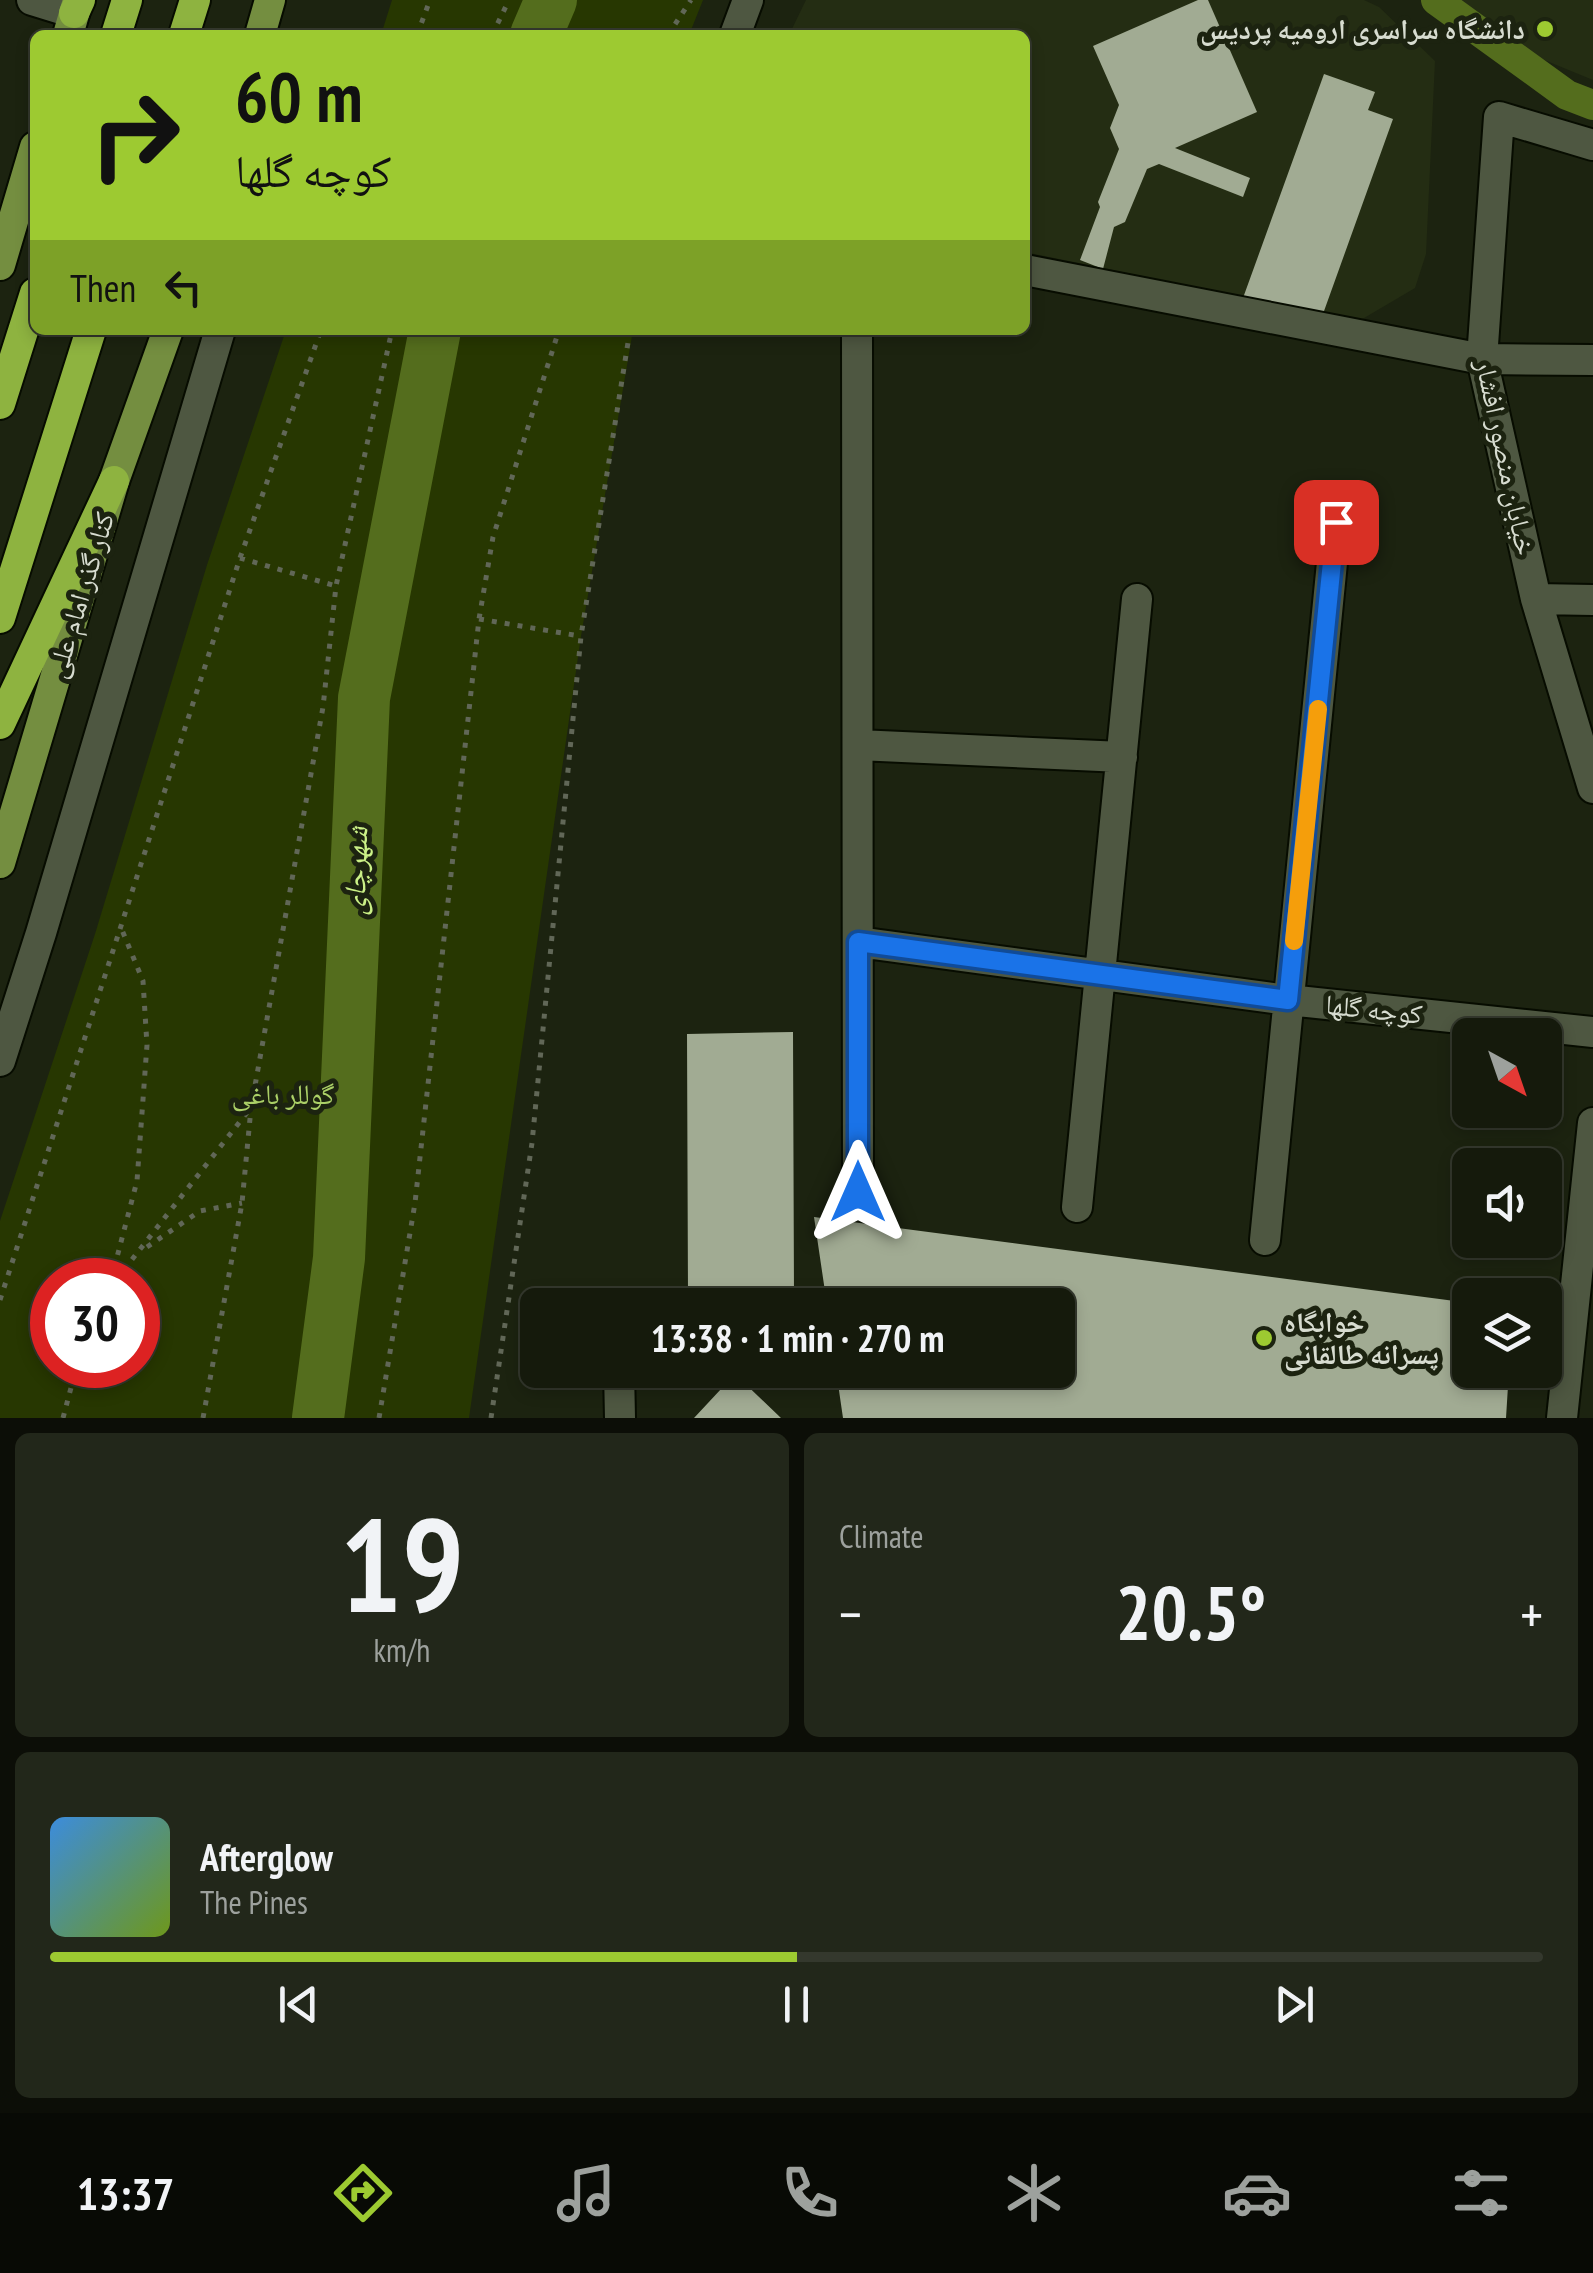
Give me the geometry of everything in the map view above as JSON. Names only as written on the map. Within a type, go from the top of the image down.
[{"type":"highway","points":[[118,30],[127,0]]},
{"type":"highway","points":[[186,30],[195,0]]},
{"type":"highway","points":[[0,404],[30,309]]},
{"type":"highway","points":[[0,618],[88,335]]},
{"type":"highway","points":[[0,724],[114,481]]},
{"type":"main road","points":[[1,262],[30,164]]},
{"type":"main road","name":"کنار گذر امام علی","points":[[0,862],[114,481],[166,335]]},
{"type":"street","points":[[32,0],[75,12]]},
{"type":"street","points":[[737,30],[748,0]]},
{"type":"street","name":"خیابان منصور افشار","points":[[1593,145],[1499,117],[1482,359],[1536,599],[1593,788]]},
{"type":"street","points":[[1030,271],[1482,359],[1593,360]]},
{"type":"street","points":[[0,1060],[219,335]]},
{"type":"street","points":[[857,335],[858,1192]]},
{"type":"street","points":[[1265,1240],[1336,522]]},
{"type":"street","points":[[1077,1207],[1137,599]]},
{"type":"street","points":[[1536,599],[1593,600]]},
{"type":"street","points":[[858,745],[1122,756]]},
{"type":"street","name":"کوچه گلها","points":[[858,942],[1288,1000],[1593,1032]]},
{"type":"street","points":[[1562,1418],[1593,1123]]},
{"type":"street","points":[[619,1388],[620,1418]]},
{"type":"path","points":[[419,30],[430,0]]},
{"type":"path","points":[[494,30],[509,0]]},
{"type":"path","points":[[671,30],[691,0]]},
{"type":"path","points":[[0,1300],[240,558],[319,335]]},
{"type":"path","points":[[203,1418],[242,1203],[251,1108],[324,707],[336,586],[391,335]]},
{"type":"path","points":[[379,1418],[415,1203],[479,619],[493,537],[557,335]]},
{"type":"path","points":[[491,1418],[532,1143],[581,636],[629,335]]},
{"type":"path","points":[[240,558],[336,586]]},
{"type":"path","points":[[479,619],[581,636]]},
{"type":"path","points":[[118,1258],[137,1181],[147,1046],[143,981],[121,928]]},
{"type":"path","points":[[133,1258],[251,1108]]},
{"type":"path","points":[[139,1252],[200,1211],[242,1203]]},
{"type":"path","points":[[66,1417],[72,1388]]},
{"type":"shaded area","points":[[806,0],[1364,0],[1379,7],[1435,61],[1426,254],[1415,288],[1359,321],[1030,253],[1030,30],[791,30]]},
{"type":"shaded area","name":"دانشگاه سراسری ارومیه پردیس","points":[[1457,0],[1593,0],[1593,80],[1537,57]]},
{"type":"green space","points":[[392,0],[703,0],[691,30],[383,30]]},
{"type":"green space","name":"گوللر باغی","points":[[284,335],[632,335],[581,636],[469,1418],[0,1418],[0,1221],[95,934],[207,565]]},
{"type":"building","points":[[1198,0],[1208,0],[1257,112],[1175,148],[1250,178],[1243,197],[1159,164],[1147,169],[1125,222],[1114,227],[1103,269],[1080,260],[1119,149],[1110,128],[1119,105],[1093,46]]},
{"type":"building","points":[[1324,74],[1375,92],[1368,110],[1393,119],[1319,325],[1243,298]]},
{"type":"building","points":[[793,1032],[794,1288],[688,1288],[687,1034]]},
{"type":"building","name":"خوابگاه پسرانه طالقانی","points":[[814,1217],[1452,1301],[1452,1388],[1508,1388],[1506,1418],[843,1418],[839,1388],[1075,1388],[1075,1288],[824,1288]]},
{"type":"building","points":[[722,1388],[750,1388],[781,1418],[694,1418]]},
{"type":"waterway","name":"شهرچای","points":[[538,30],[551,0]]},
{"type":"waterway","points":[[1436,0],[1567,95],[1593,105]]},
{"type":"waterway","name":"شهرچای","points":[[318,1418],[339,1258],[364,698],[434,335]]},
{"type":"slow traffic","points":[[1294,941],[1318,709]]},
{"type":"place","name":"دانشگاه سراسری ارومیه پردیس","points":[[1545,29]]},
{"type":"place","name":"خوابگاه پسرانه طالقانی","points":[[1264,1338]]},
{"type":"route","points":[[858,1192],[858,942],[1288,1000],[1336,522]]}]
